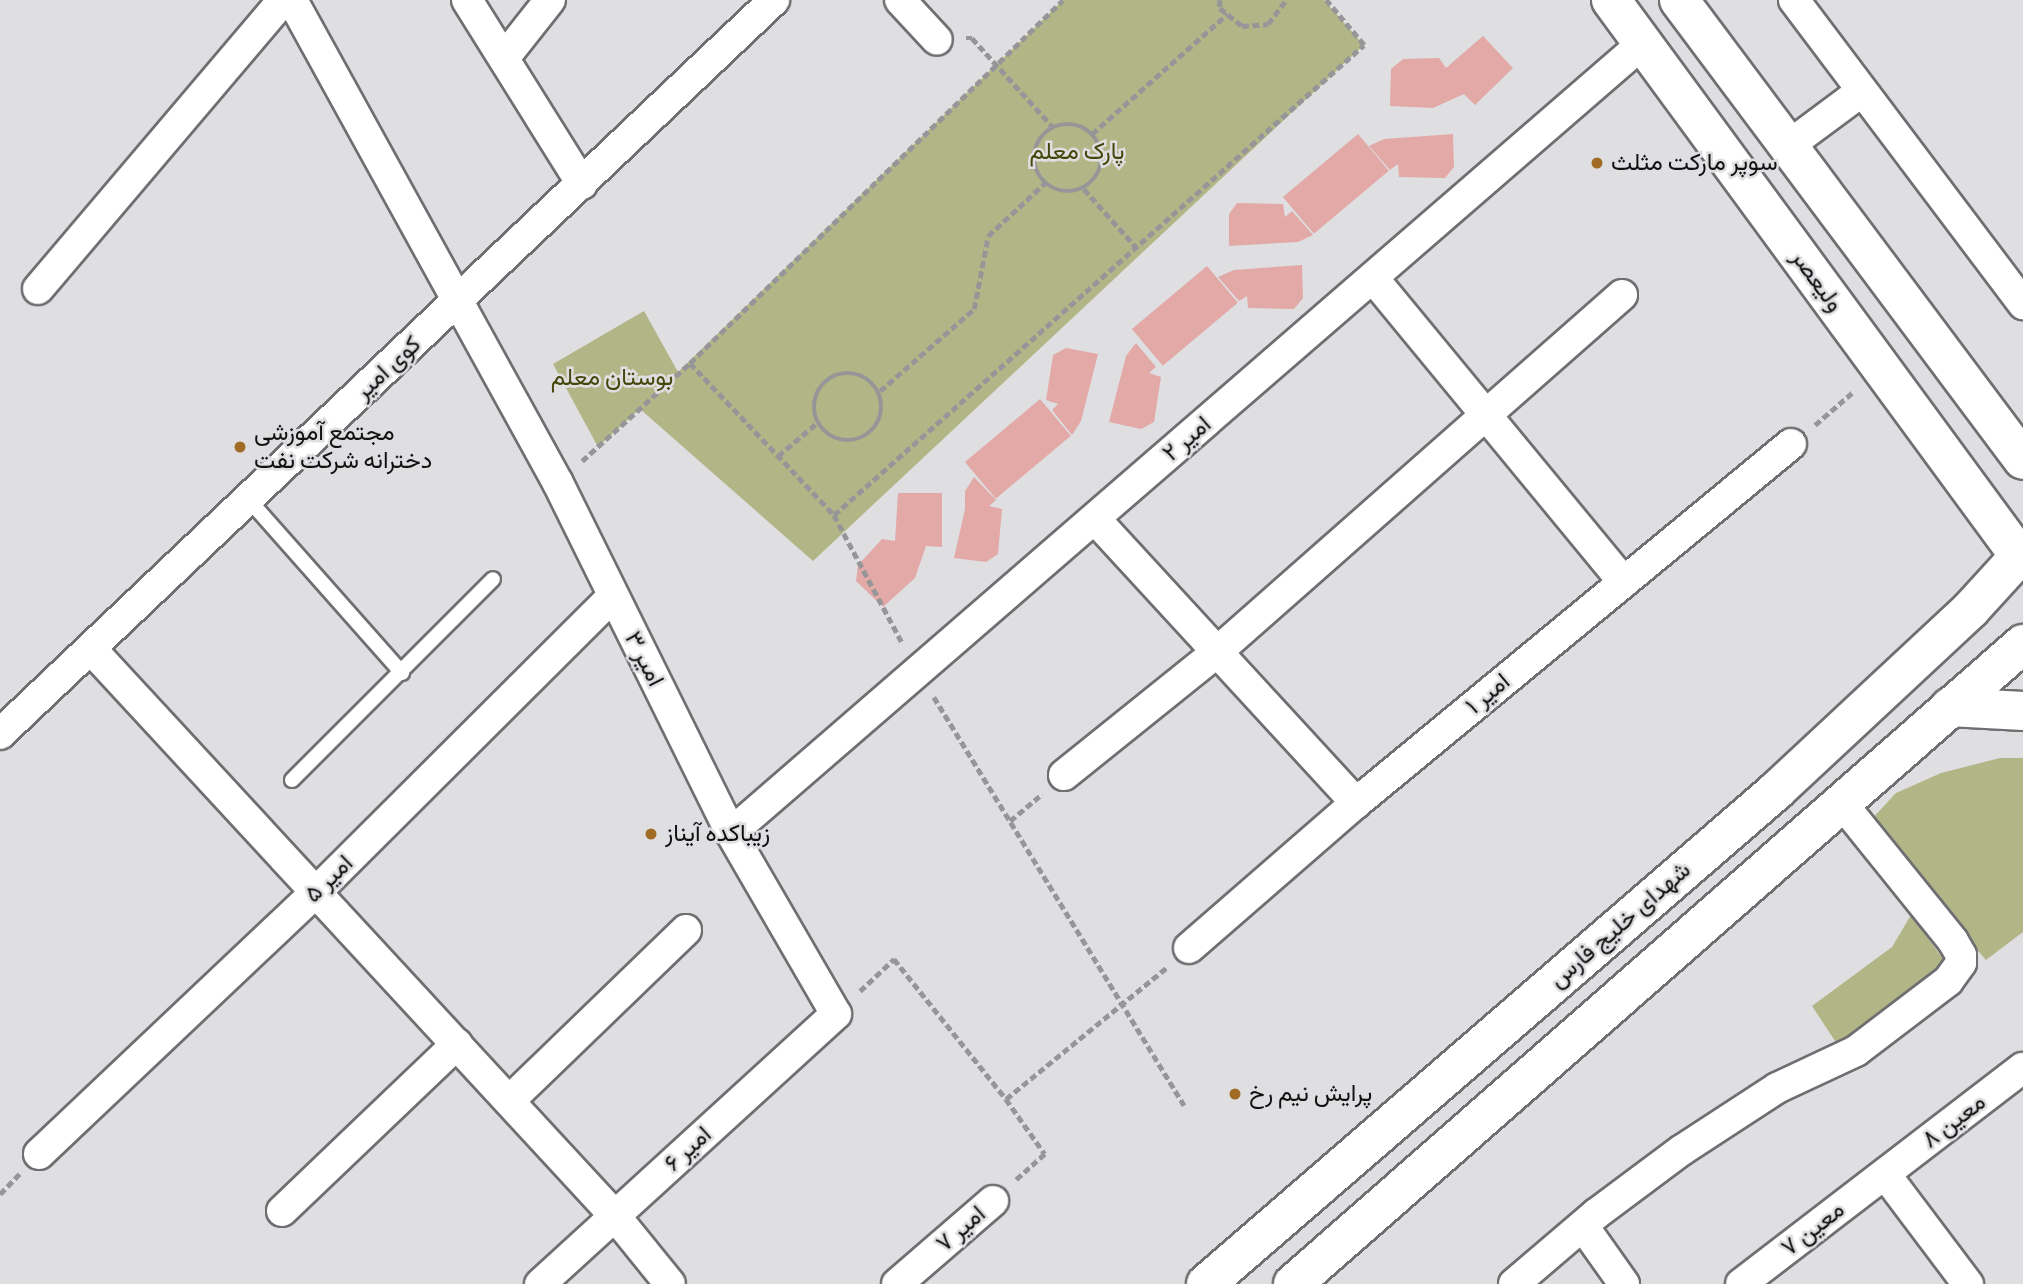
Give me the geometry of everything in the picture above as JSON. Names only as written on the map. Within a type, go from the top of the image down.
[{"type":"main road","name":"ولیعصر","points":[[1611,0],[2022,557]]},
{"type":"main road","points":[[1679,0],[1788,146],[2006,422],[2023,460]]},
{"type":"main road","name":"شهدای خلیج فارس","points":[[1206,1284],[1777,789],[1971,609],[2022,557]]},
{"type":"main road","points":[[1293,1284],[2023,643]]},
{"type":"main road","points":[[1950,707],[2023,711]]},
{"type":"street","points":[[38,289],[283,0]]},
{"type":"street","name":"امیر ۳","points":[[292,0],[558,482],[612,597],[731,833],[836,1014]]},
{"type":"street","points":[[467,0],[582,184]]},
{"type":"street","points":[[504,58],[550,0]]},
{"type":"street","name":"کوی امیر","points":[[0,734],[774,0]]},
{"type":"street","points":[[900,0],[937,40]]},
{"type":"street","points":[[1794,0],[2023,304]]},
{"type":"street","name":"امیر ۲","points":[[731,833],[1643,43]]},
{"type":"street","points":[[1788,146],[1862,91]]},
{"type":"street","points":[[1373,278],[1624,582]]},
{"type":"street","points":[[1065,775],[1217,652],[1622,295]]},
{"type":"street","name":"امیر ۱","points":[[1189,948],[1356,803],[1791,444]]},
{"type":"street","points":[[1095,519],[1356,803]]},
{"type":"street","name":"امیر ۵","points":[[39,1154],[316,892],[612,597]]},
{"type":"street","points":[[91,649],[615,1216],[670,1284]]},
{"type":"street","points":[[1514,1284],[1583,1226],[1682,1150],[1766,1095],[1856,1051],[1948,981],[1961,963],[1961,955],[1953,941],[1841,802]]},
{"type":"street","points":[[509,1101],[686,930]]},
{"type":"street","name":"امیر ۶","points":[[540,1284],[836,1014]]},
{"type":"street","points":[[282,1211],[457,1044]]},
{"type":"street","name":"معین ۸","points":[[1885,1174],[2023,1068]]},
{"type":"street","points":[[1885,1174],[1968,1284]]},
{"type":"street","name":"معین ۷","points":[[1741,1284],[1885,1174]]},
{"type":"street","name":"امیر ۷","points":[[897,1284],[993,1201]]},
{"type":"street","points":[[1583,1226],[1624,1284]]},
{"type":"lane","points":[[249,500],[401,673]]},
{"type":"lane","points":[[292,780],[493,579]]},
{"type":"path","points":[[558,482],[690,362],[1063,0]]},
{"type":"path","points":[[1220,0],[1220,8],[1242,26],[1268,24],[1286,0]]},
{"type":"path","points":[[834,515],[1364,45],[1326,0]]},
{"type":"path","points":[[1092,134],[1227,14]]},
{"type":"path","points":[[937,40],[972,38],[1052,126]]},
{"type":"path","points":[[1080,124],[1092,134],[1100,142],[1102,168],[1084,189],[1057,191],[1036,174],[1035,146],[1052,126],[1080,124]]},
{"type":"path","points":[[880,391],[974,309],[988,236],[1046,182]]},
{"type":"path","points":[[1084,189],[1136,247]]},
{"type":"path","points":[[690,362],[834,515],[919,672],[1184,1105]]},
{"type":"path","points":[[1791,444],[1881,369]]},
{"type":"path","points":[[859,374],[880,391],[882,419],[864,439],[837,441],[817,424],[815,397],[832,376],[859,374]]},
{"type":"path","points":[[778,456],[817,424]]},
{"type":"path","points":[[1010,821],[1065,775]]},
{"type":"path","points":[[1006,1099],[1189,948]]},
{"type":"path","points":[[836,1014],[894,959],[1006,1099],[1045,1154],[993,1201]]},
{"type":"green space","name":"پارک معلم","points":[[1063,0],[1324,0],[1364,45],[813,561],[640,409],[598,447],[553,364],[644,311],[678,372]]},
{"type":"green space","points":[[2000,758],[2023,758],[2023,932],[1986,960],[1868,823],[1896,793],[1941,773]]},
{"type":"green space","points":[[1911,915],[1949,967],[1843,1053],[1812,1006],[1892,947]]},
{"type":"building","points":[[1483,36],[1513,68],[1475,105],[1464,94],[1433,108],[1390,106],[1391,69],[1403,59],[1439,58],[1446,68]]},
{"type":"building","points":[[1358,134],[1389,171],[1314,234],[1283,197]]},
{"type":"building","points":[[1453,134],[1454,167],[1445,178],[1399,177],[1398,164],[1390,170],[1369,146],[1384,139]]},
{"type":"building","points":[[1237,203],[1283,204],[1285,217],[1292,211],[1313,235],[1298,242],[1229,246],[1229,214]]},
{"type":"building","points":[[1302,265],[1303,298],[1294,309],[1248,308],[1247,296],[1239,301],[1218,277],[1234,270]]},
{"type":"building","points":[[1207,266],[1238,303],[1163,366],[1132,329]]},
{"type":"building","points":[[1136,343],[1156,367],[1149,373],[1161,377],[1154,422],[1141,429],[1109,422],[1126,356]]},
{"type":"building","points":[[1066,348],[1098,354],[1081,421],[1072,435],[1052,410],[1058,404],[1046,400],[1053,355]]},
{"type":"building","points":[[1040,399],[1071,436],[996,499],[965,462]]},
{"type":"building","points":[[974,477],[996,500],[989,506],[1002,509],[998,554],[986,562],[954,558],[965,509],[965,491]]},
{"type":"building","points":[[898,493],[942,493],[942,547],[926,546],[915,578],[883,607],[856,581],[858,565],[882,539],[895,541]]},
{"type":"place","name":"سوپر مارکت مثلث","points":[[1597,163]]},
{"type":"place","name":"مجتمع آموزشی دخترانه شرکت نفت","points":[[240,447]]},
{"type":"place","name":"زیباکده آیناز","points":[[651,834]]},
{"type":"place","name":"پرایش نیم رخ","points":[[1235,1094]]},
{"type":"park label","name":"بوستان معلم","points":[[612,378]]}]
